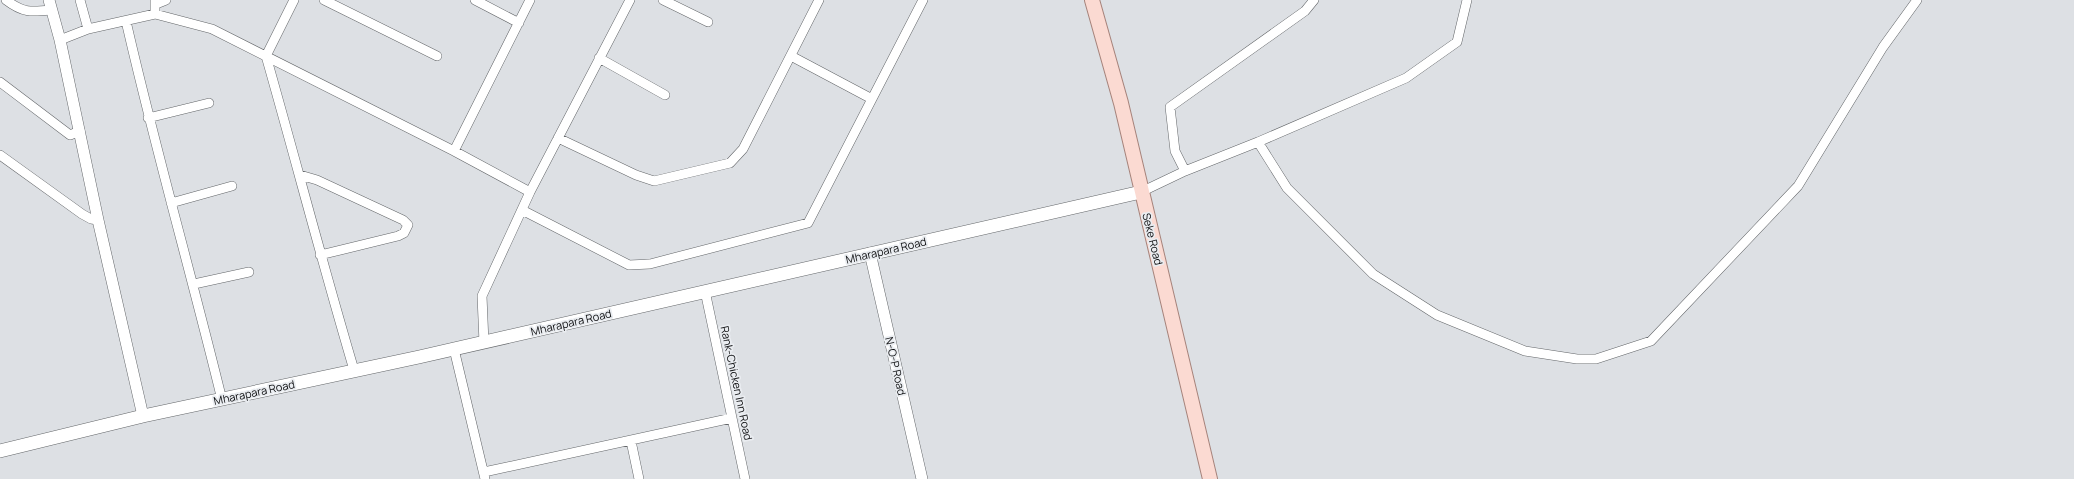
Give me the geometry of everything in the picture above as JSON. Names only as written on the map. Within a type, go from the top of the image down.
[{"type":"main road","name":"Seke Road","points":[[1092,0],[1121,103],[1210,479]]},
{"type":"main road","name":"Mharapara Road","points":[[0,451],[143,416],[484,343],[870,253],[1141,192]]},
{"type":"street","points":[[6,0],[16,8],[26,12],[50,5],[60,40],[98,220],[143,416]]},
{"type":"street","points":[[80,0],[88,29]]},
{"type":"street","points":[[60,40],[88,29],[126,21],[166,0]]},
{"type":"street","points":[[294,0],[266,56],[300,175],[320,255],[354,370]]},
{"type":"street","points":[[324,0],[437,56]]},
{"type":"street","points":[[475,0],[519,23]]},
{"type":"street","points":[[454,152],[530,0]]},
{"type":"street","points":[[484,343],[482,296],[530,192],[630,0]]},
{"type":"street","points":[[663,0],[708,22]]},
{"type":"street","points":[[558,138],[636,175],[654,181],[730,163],[743,149],[819,0]]},
{"type":"street","points":[[522,210],[629,265],[650,264],[808,223],[923,0]]},
{"type":"street","points":[[1185,171],[1175,151],[1170,106],[1305,11],[1314,0]]},
{"type":"street","points":[[1141,192],[1185,171],[1258,142],[1406,78],[1458,42],[1467,0]]},
{"type":"street","points":[[1258,142],[1287,188],[1373,274],[1437,315],[1525,351],[1577,359],[1596,359],[1651,341],[1798,186],[1883,47],[1917,0]]},
{"type":"street","points":[[155,6],[212,29],[530,192]]},
{"type":"street","points":[[126,21],[148,118],[194,284],[222,400]]},
{"type":"street","points":[[791,56],[872,99]]},
{"type":"street","points":[[599,58],[665,95]]},
{"type":"street","points":[[0,82],[70,135],[80,130]]},
{"type":"street","points":[[148,118],[209,102]]},
{"type":"street","points":[[0,155],[82,214],[91,219],[98,220]]},
{"type":"street","points":[[300,175],[317,180],[396,216],[403,220],[408,226],[404,233],[398,236],[320,255]]},
{"type":"street","points":[[171,203],[232,186]]},
{"type":"street","name":"N-O-P Road","points":[[870,253],[922,479]]},
{"type":"street","points":[[194,284],[249,272]]},
{"type":"street","name":"Rank-Chicken Inn Road","points":[[705,291],[745,479]]},
{"type":"street","points":[[454,349],[485,476],[631,440],[732,418]]},
{"type":"street","points":[[631,440],[639,479]]}]
